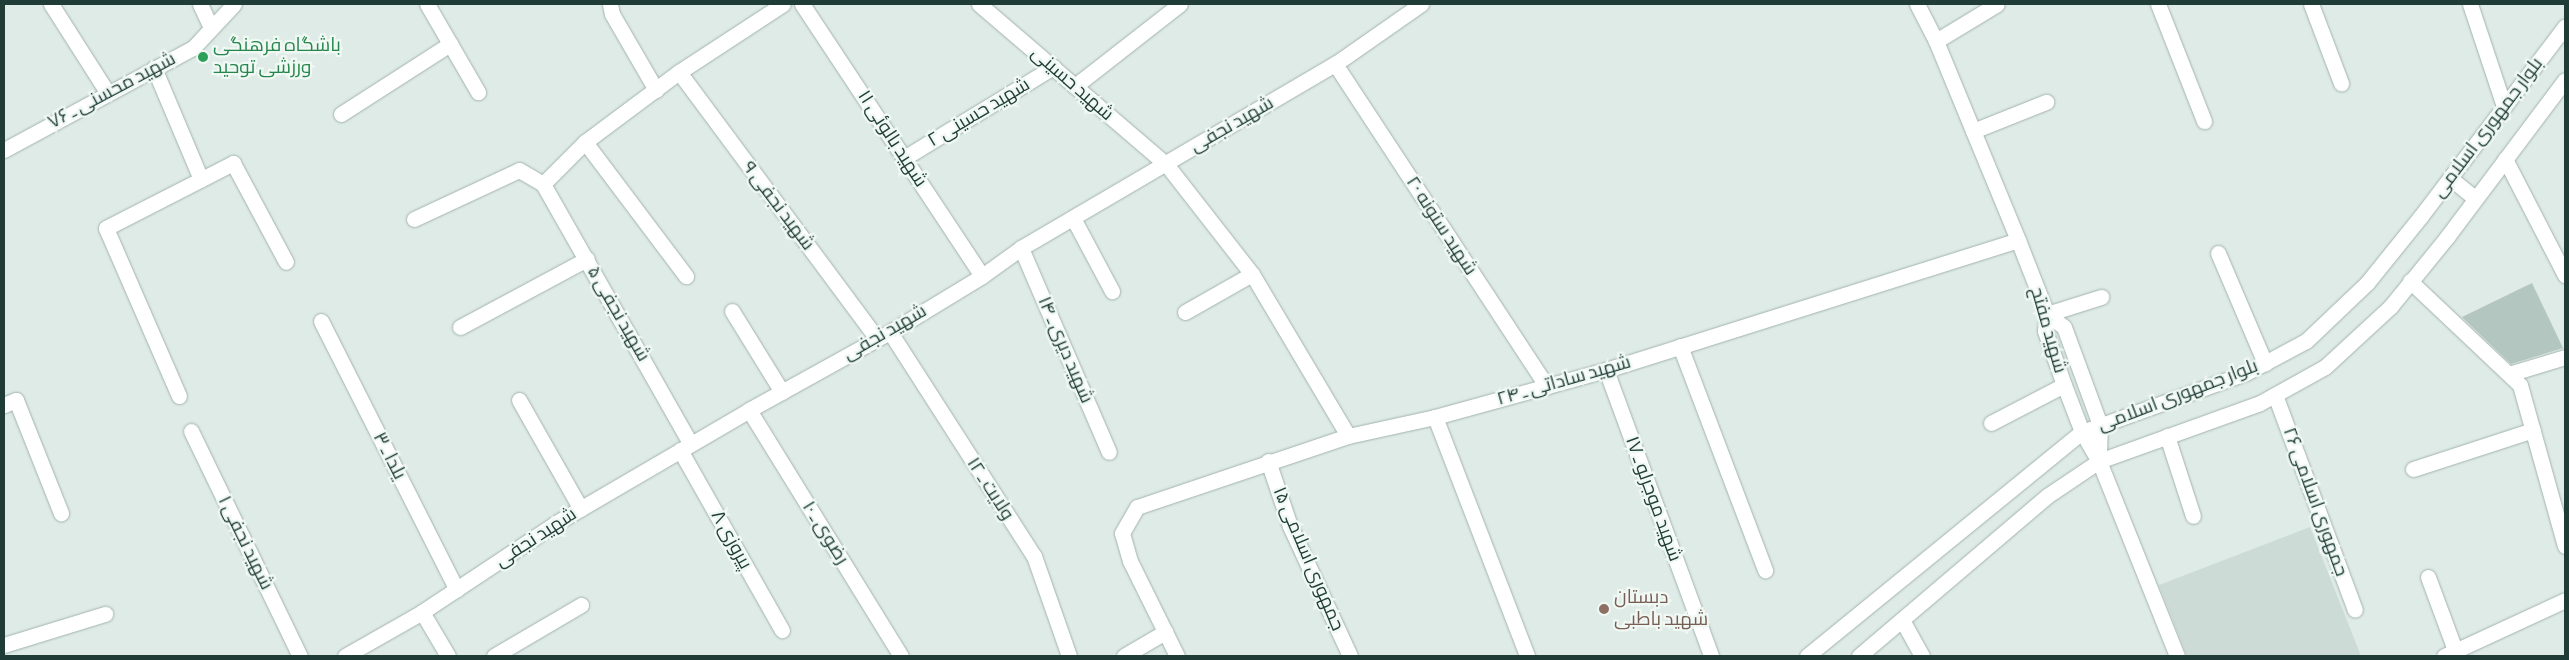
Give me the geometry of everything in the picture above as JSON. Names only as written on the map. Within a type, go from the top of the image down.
[{"type":"street","points":[[50,4],[107,92]]},
{"type":"street","points":[[200,4],[211,28]]},
{"type":"street","name":"شهید محسنی ـ ۷۶","points":[[4,150],[107,92],[193,48],[234,4]]},
{"type":"street","points":[[427,4],[478,92]]},
{"type":"street","points":[[610,4],[612,14],[656,90]]},
{"type":"street","points":[[414,219],[519,170],[544,184],[585,142],[679,72],[783,4]]},
{"type":"street","name":"شهید بالوئی ۱۱","points":[[802,4],[982,276]]},
{"type":"street","name":"شهید حسینی","points":[[979,4],[1166,164],[1252,274],[1348,436]]},
{"type":"street","points":[[1075,86],[1180,4]]},
{"type":"street","name":"شهید نجفی","points":[[345,656],[422,612],[581,509],[749,410],[883,335],[982,276],[1021,248],[1336,64],[1421,4]]},
{"type":"street","name":"شهید مفتح","points":[[1917,4],[1936,41],[2018,240],[2047,314],[2045,331],[2064,385],[2082,432],[2099,461],[2177,656]]},
{"type":"street","points":[[1936,41],[1997,4]]},
{"type":"street","points":[[2158,4],[2204,121]]},
{"type":"street","points":[[2311,4],[2341,83]]},
{"type":"street","points":[[2470,4],[2504,106]]},
{"type":"street","name":"بلوار جمهوری اسلامی","points":[[1807,656],[2082,432],[2182,398],[2246,373],[2306,341],[2367,283],[2450,178],[2565,26]]},
{"type":"street","points":[[341,114],[450,44]]},
{"type":"street","name":"شهید ستونه ۲۰","points":[[1336,64],[1547,387]]},
{"type":"street","name":"شهید حسینی ۲","points":[[904,158],[1053,67]]},
{"type":"street","points":[[154,68],[201,180]]},
{"type":"street","name":"شهید نجفی ۹","points":[[679,72],[883,335]]},
{"type":"street","name":"بلوار جمهوری اسلامی","points":[[1859,656],[2047,496],[2099,461],[2260,403],[2325,368],[2391,306],[2565,80]]},
{"type":"street","points":[[1974,131],[2046,102]]},
{"type":"street","points":[[585,142],[686,276]]},
{"type":"street","points":[[2505,159],[2565,275]]},
{"type":"street","points":[[179,396],[106,228],[233,163],[286,262]]},
{"type":"street","points":[[2450,178],[2475,198]]},
{"type":"street","name":"شهید نجفی ۵","points":[[544,184],[587,259],[686,447]]},
{"type":"street","points":[[1072,218],[1112,291]]},
{"type":"street","name":"شهید ساداتی ـ ۲۴","points":[[1165,632],[1130,561],[1122,533],[1137,507],[1348,436],[1435,417],[1606,370],[2018,240]]},
{"type":"street","name":"شهید دیری ـ ۱۴","points":[[1021,248],[1109,452]]},
{"type":"street","points":[[2218,253],[2264,363]]},
{"type":"street","points":[[460,327],[587,259]]},
{"type":"street","points":[[1185,312],[1252,274]]},
{"type":"street","points":[[2410,282],[2520,385],[2565,546]]},
{"type":"street","points":[[2047,314],[2101,297]]},
{"type":"street","points":[[732,311],[782,392]]},
{"type":"street","points":[[2047,314],[2064,327],[2100,426],[2099,461]]},
{"type":"street","name":"یلدا ـ ۳","points":[[320,321],[457,590]]},
{"type":"street","name":"ولایت ـ ۱۲","points":[[883,335],[1034,556],[1070,656]]},
{"type":"street","points":[[1680,346],[1765,570]]},
{"type":"street","points":[[2509,374],[2565,357]]},
{"type":"street","name":"شهید موجرلو ـ ۱۷","points":[[1606,370],[1711,656]]},
{"type":"street","points":[[1991,423],[2064,385]]},
{"type":"street","name":"جمهوری اسلامی ۲۶","points":[[2275,395],[2355,610]]},
{"type":"street","points":[[4,405],[16,400],[61,513]]},
{"type":"street","points":[[519,400],[581,509]]},
{"type":"street","name":"رضوی ـ ۱۰","points":[[749,410],[901,656]]},
{"type":"street","points":[[1435,417],[1527,656]]},
{"type":"street","points":[[2413,469],[2533,430]]},
{"type":"street","name":"شهید نجفی ۱","points":[[191,431],[300,656]]},
{"type":"street","points":[[2167,436],[2192,516]]},
{"type":"street","name":"پیروزی ۸","points":[[686,447],[782,630]]},
{"type":"street","name":"جمهوری اسلامی ۱۵","points":[[1268,462],[1290,526],[1350,656]]},
{"type":"street","points":[[2428,577],[2449,653],[2474,650],[2565,600]]},
{"type":"street","points":[[494,656],[581,605]]},
{"type":"street","points":[[422,612],[447,656]]},
{"type":"street","points":[[4,645],[105,614]]},
{"type":"street","points":[[1902,620],[1922,656]]},
{"type":"street","points":[[1124,656],[1165,632],[1177,656]]},
{"type":"shaded area","points":[[2310,527],[2361,656],[2187,656],[2159,585]]},
{"type":"building","points":[[2532,283],[2563,348],[2511,364],[2462,317]]},
{"type":"place","name":"باشگاه فرهنگی ورزشی توحید","points":[[203,57]]},
{"type":"place","name":"دبستان شهید باطبی","points":[[1604,609]]}]
